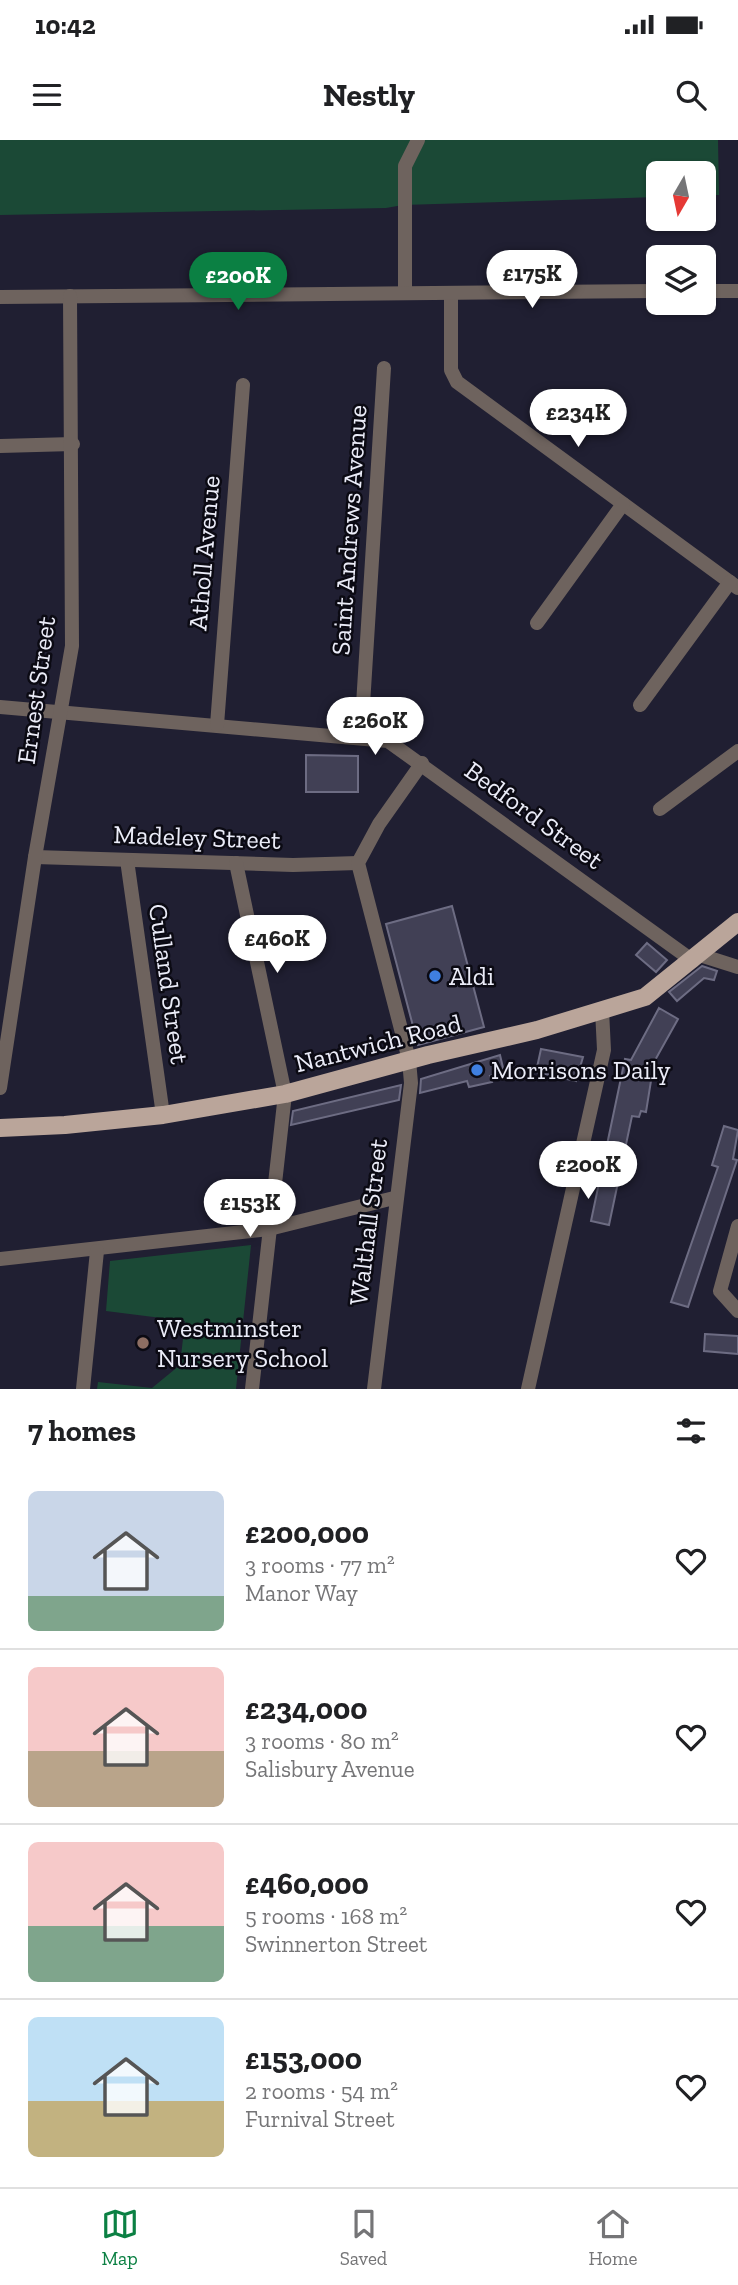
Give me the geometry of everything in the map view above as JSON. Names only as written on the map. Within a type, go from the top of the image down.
[{"type":"main road","name":"Nantwich Road","points":[[0,1128],[65,1125],[163,1115],[285,1094],[409,1060],[537,1030],[645,997],[697,958],[738,922]]},
{"type":"street","points":[[405,293],[405,166],[418,140]]},
{"type":"street","points":[[0,297],[646,291]]},
{"type":"street","points":[[716,291],[738,291]]},
{"type":"street","points":[[451,293],[450,370],[457,382],[734,585],[640,705]]},
{"type":"street","name":"Ernest Street","points":[[0,1088],[35,857],[72,646],[73,444],[70,296]]},
{"type":"street","name":"Saint Andrews Avenue","points":[[361,737],[384,368]]},
{"type":"street","name":"Atholl Avenue","points":[[217,725],[243,385]]},
{"type":"street","points":[[0,446],[73,444]]},
{"type":"street","points":[[537,623],[623,503]]},
{"type":"street","name":"Bedford Street","points":[[0,707],[62,710],[388,741],[697,958],[738,967]]},
{"type":"street","points":[[660,809],[738,751]]},
{"type":"street","points":[[358,863],[379,824],[422,763]]},
{"type":"street","name":"Madeley Street","points":[[35,857],[236,863],[358,863]]},
{"type":"street","name":"Culland Street","points":[[127,860],[163,1115]]},
{"type":"street","points":[[236,863],[285,1094],[252,1389]]},
{"type":"street","name":"Walthall Street","points":[[358,863],[409,1060],[411,1083],[394,1198],[374,1389]]},
{"type":"street","points":[[528,1389],[604,1051],[603,1010]]},
{"type":"street","points":[[0,1259],[97,1251],[269,1229],[394,1198]]},
{"type":"street","points":[[738,1226],[720,1291],[738,1311]]},
{"type":"street","points":[[83,1389],[97,1251]]},
{"type":"green space","points":[[0,140],[718,140],[719,195],[716,195],[716,161],[646,161],[646,197],[403,205],[386,208],[0,215]]},
{"type":"green space","points":[[251,1245],[236,1389],[97,1389],[98,1382],[152,1388],[180,1365],[185,1321],[106,1311],[110,1261]]},
{"type":"building","points":[[306,755],[358,756],[358,792],[306,792]]},
{"type":"building","name":"Aldi","points":[[452,906],[484,1027],[418,1045],[386,924]]},
{"type":"building","points":[[647,943],[667,960],[656,972],[636,955]]},
{"type":"building","points":[[702,966],[717,971],[714,980],[704,978],[677,1001],[669,992]]},
{"type":"building","points":[[659,1008],[678,1019],[654,1062],[646,1112],[641,1111],[639,1117],[632,1116],[609,1225],[591,1221],[625,1059],[631,1060]]},
{"type":"building","points":[[541,1049],[583,1057],[576,1081],[536,1072]]},
{"type":"building","points":[[500,1055],[504,1072],[490,1076],[492,1082],[469,1087],[467,1081],[420,1093],[421,1079]]},
{"type":"building","points":[[401,1085],[399,1100],[291,1125],[293,1111]]},
{"type":"building","points":[[724,1126],[738,1130],[733,1159],[737,1160],[688,1307],[671,1302],[718,1167],[712,1165]]},
{"type":"building","points":[[705,1334],[738,1336],[738,1354],[704,1351]]},
{"type":"place","name":"Aldi","points":[[435,976]]},
{"type":"place","name":"Morrisons Daily","points":[[477,1070]]},
{"type":"place","name":"Westminster Nursery School","points":[[143,1343]]}]
